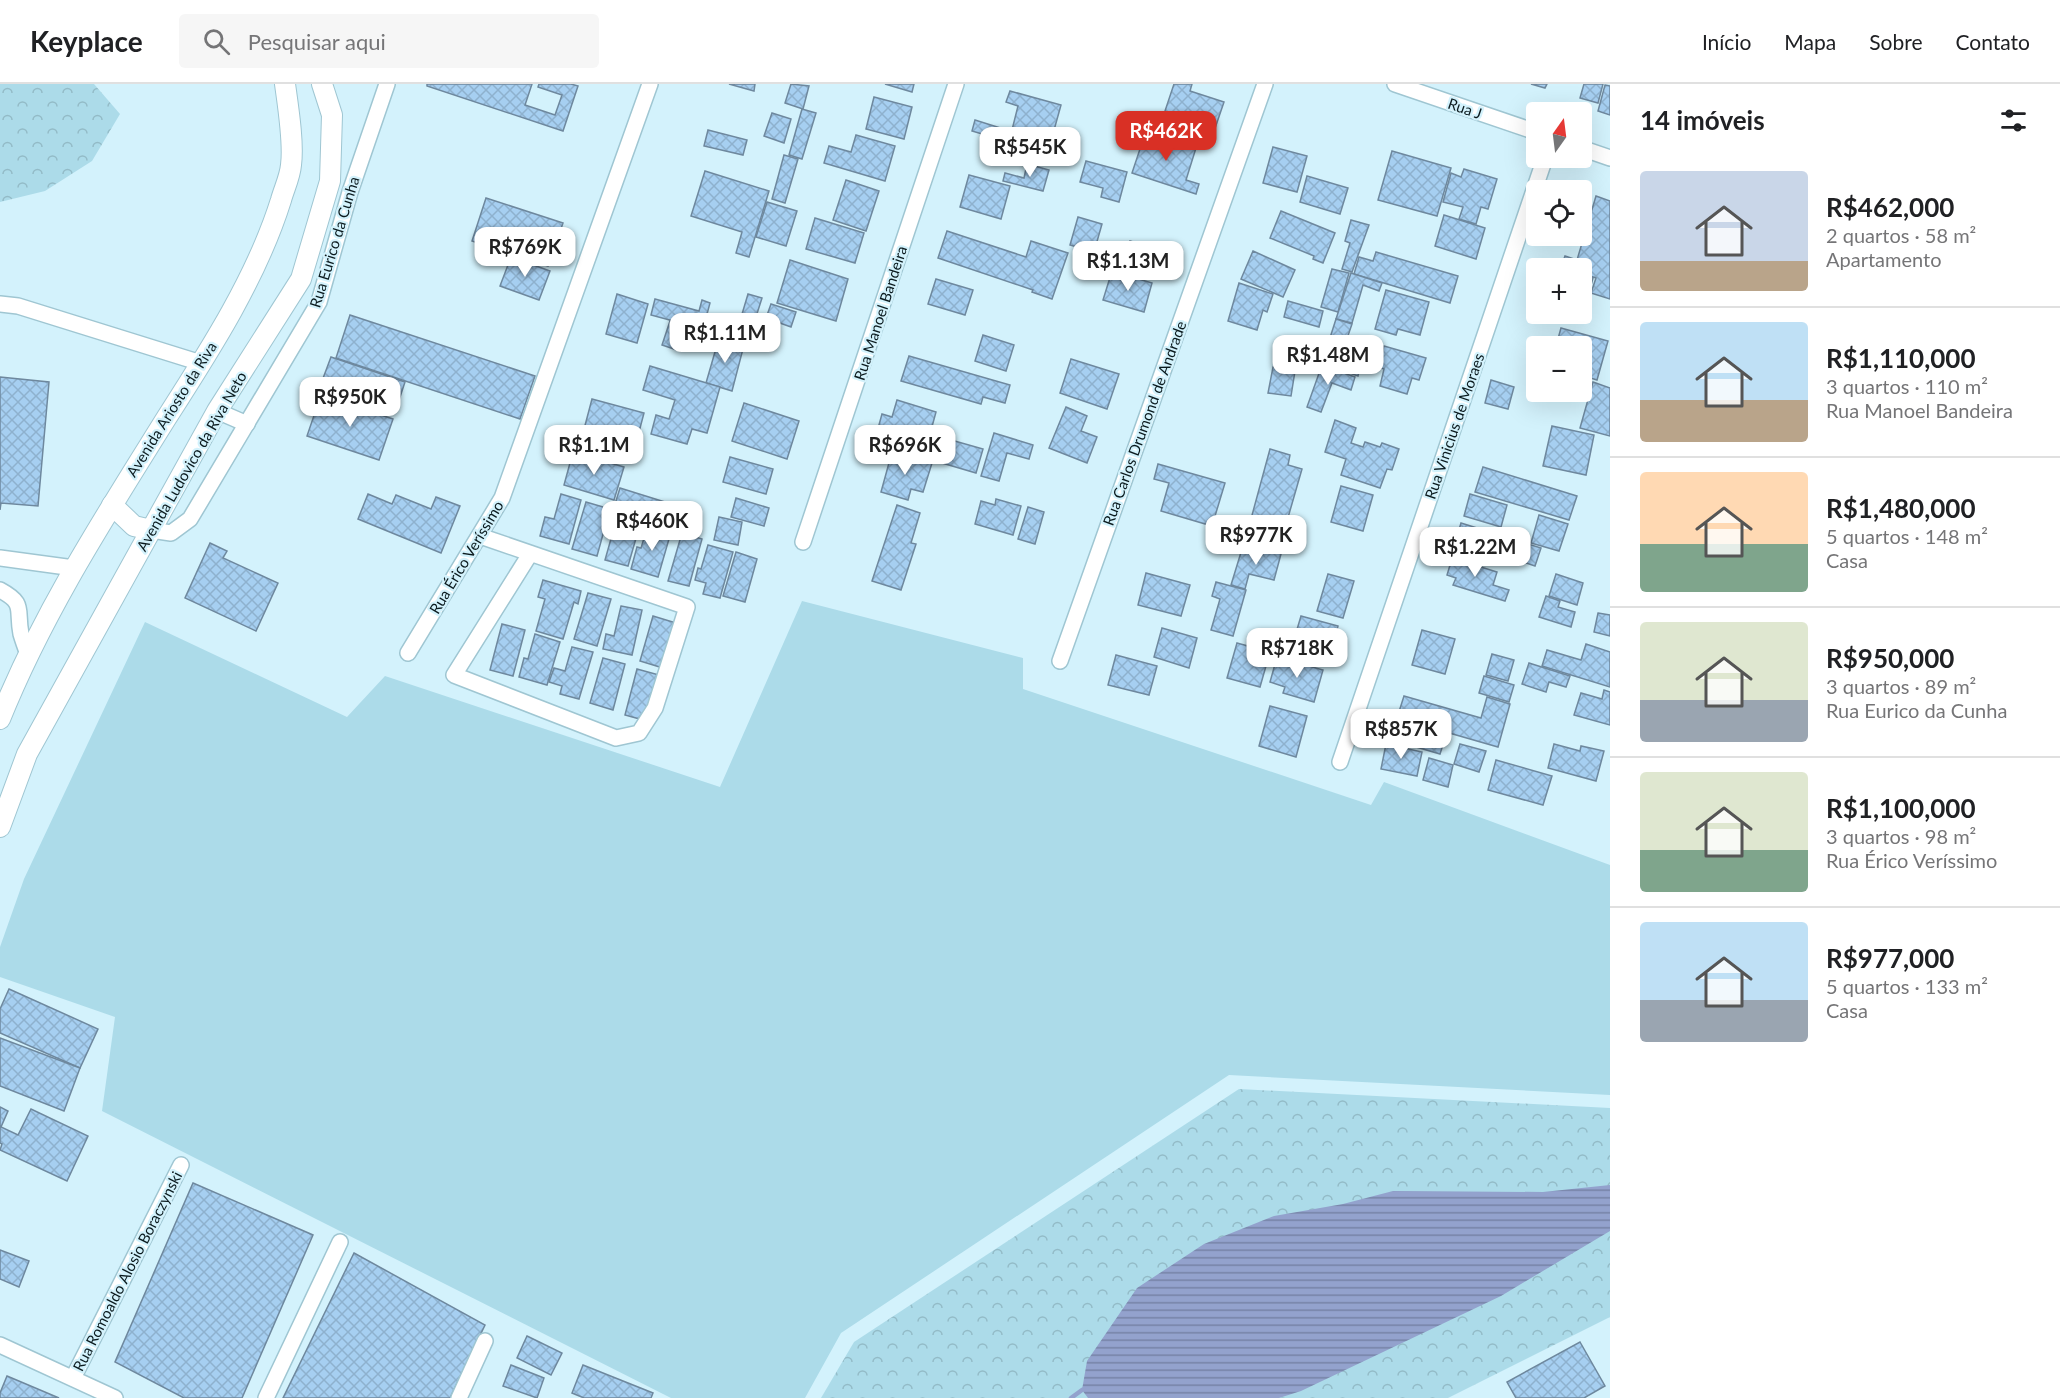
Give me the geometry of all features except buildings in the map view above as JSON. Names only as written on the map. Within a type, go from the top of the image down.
[{"type":"street","name":"Avenida Ariosto da Riva","points":[[0,719],[74,568],[201,363],[234,305],[271,231],[291,165],[289,111],[285,84]]},
{"type":"street","name":"Avenida Ludovico da Riva Neto","points":[[0,826],[27,754],[217,411],[301,279],[330,181],[332,115],[322,84]]},
{"type":"street","name":"Rua Eurico da Cunha","points":[[152,530],[171,533],[190,519],[319,302],[350,192],[387,84]]},
{"type":"street","name":"Rua Érico Veríssimo","points":[[408,653],[502,498],[650,84]]},
{"type":"street","name":"Rua Manoel Bandeira","points":[[803,542],[956,84]]},
{"type":"street","name":"Rua Carlos Drumond de Andrade","points":[[1060,661],[1265,84]]},
{"type":"street","name":"Rua J","points":[[1395,84],[1526,129]]},
{"type":"street","points":[[1592,152],[1610,158]]},
{"type":"street","name":"Rua Vinicius de Moraes","points":[[1340,762],[1542,168]]},
{"type":"street","points":[[330,181],[350,192]]},
{"type":"street","points":[[0,304],[18,306],[201,363]]},
{"type":"street","points":[[217,411],[248,424]]},
{"type":"street","points":[[112,505],[134,526],[152,530]]},
{"type":"street","points":[[480,536],[687,607],[655,708],[639,733],[616,738],[454,675],[530,554]]},
{"type":"street","points":[[0,558],[74,568]]},
{"type":"street","points":[[0,590],[14,597],[19,608],[21,634],[29,657]]},
{"type":"street","name":"Rua Romoaldo Alosio Boraczynski","points":[[79,1387],[181,1165]]},
{"type":"street","points":[[266,1398],[340,1242]]},
{"type":"street","points":[[459,1398],[485,1341]]},
{"type":"street","points":[[0,1345],[79,1387],[115,1398]]},
{"type":"green space","points":[[0,84],[94,84],[120,114],[92,161],[45,191],[0,202]]},
{"type":"green space","points":[[802,601],[1023,658],[1023,689],[1371,805],[1384,782],[1610,865],[1610,1095],[1229,1075],[841,1333],[805,1398],[671,1398],[102,1111],[115,1017],[0,977],[0,947],[24,879],[145,622],[347,717],[385,676],[720,787]]},
{"type":"green space","points":[[1239,1089],[1610,1108],[1610,1317],[1448,1398],[821,1398],[854,1342]]},
{"type":"shaded area","points":[[1610,1185],[1610,1231],[1501,1296],[1301,1391],[1279,1398],[1088,1398],[1082,1390],[1087,1361],[1137,1288],[1204,1244],[1274,1216],[1343,1204],[1393,1191],[1543,1192]]},
{"type":"waterway","points":[[1071,1398],[1082,1390]]}]
